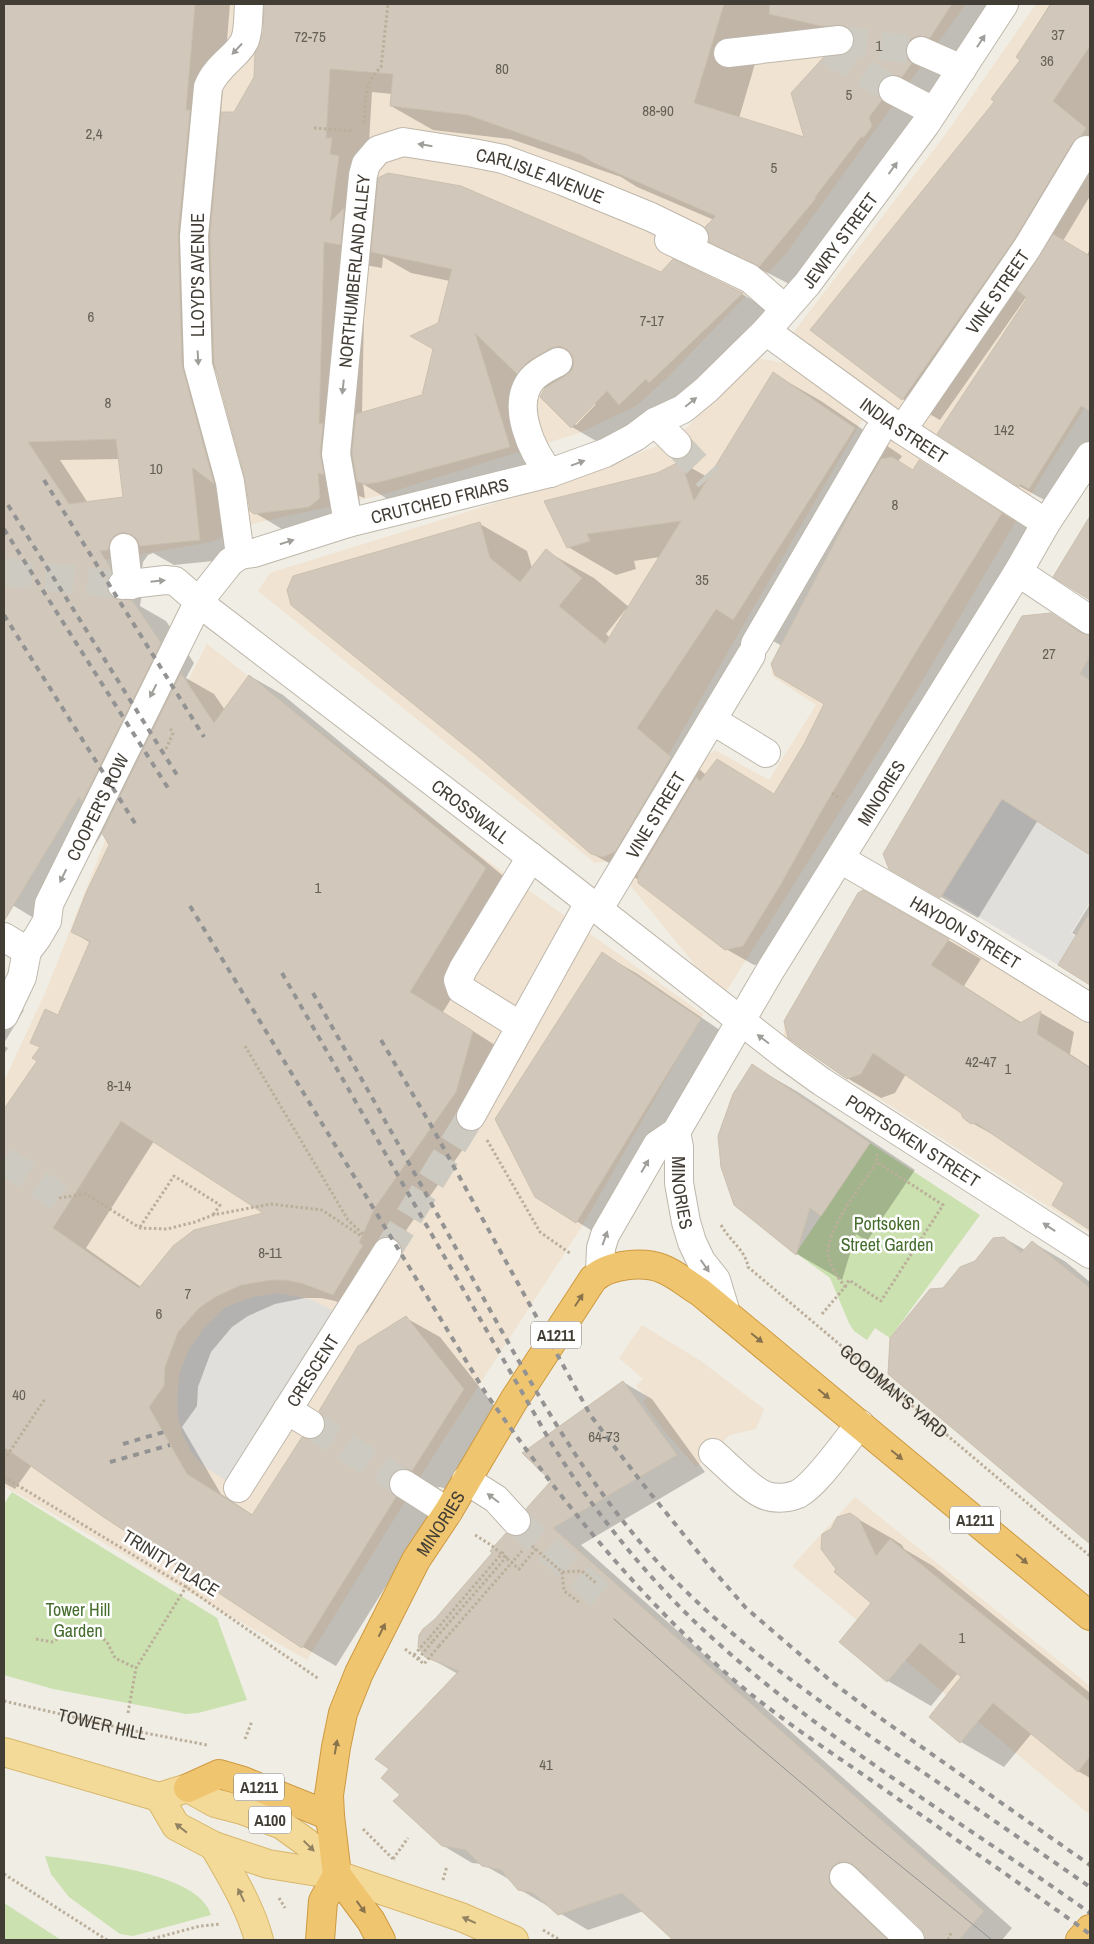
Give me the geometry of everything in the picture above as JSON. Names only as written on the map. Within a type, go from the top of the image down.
[{"type":"highway","name":"A1211","points":[[589,1266],[630,1265],[664,1269],[700,1292],[1090,1616]]},
{"type":"highway","name":"MINORIES","points":[[330,1806],[336,1747],[343,1713],[359,1673],[416,1560],[448,1512],[514,1400],[593,1278],[589,1266]]},
{"type":"highway","name":"A1211","points":[[188,1788],[219,1774],[330,1806],[338,1875]]},
{"type":"highway","points":[[320,1940],[323,1901],[338,1875]]},
{"type":"highway","name":"A100","points":[[338,1875],[371,1921],[381,1940]]},
{"type":"highway","points":[[1080,1940],[1090,1929]]},
{"type":"main road","points":[[4,1752],[159,1797],[188,1788]]},
{"type":"main road","name":"A100","points":[[188,1788],[215,1803],[282,1824],[307,1842],[338,1875]]},
{"type":"main road","points":[[159,1797],[176,1826],[214,1846],[268,1864],[338,1875],[461,1917],[514,1940]]},
{"type":"main road","points":[[214,1846],[246,1904],[259,1940]]},
{"type":"street","name":"LLOYD'S AVENUE","points":[[240,555],[230,482],[198,366],[194,236],[208,86],[212,77],[244,42],[248,30],[249,4]]},
{"type":"street","name":"JEWRY STREET","points":[[645,429],[682,409],[706,390],[766,331],[785,309],[822,264],[933,111],[1004,4]]},
{"type":"street","points":[[728,53],[829,45]]},
{"type":"street","points":[[921,51],[962,69]]},
{"type":"street","points":[[893,90],[933,111]]},
{"type":"street","name":"CARLISLE AVENUE","points":[[371,141],[403,142],[503,159],[651,217],[694,238]]},
{"type":"street","name":"NORTHUMBERLAND ALLEY","points":[[348,523],[336,454],[363,175],[371,141]]},
{"type":"street","name":"VINE STREET","points":[[471,1116],[519,1025],[712,720],[753,650],[890,432],[1027,248],[1086,150]]},
{"type":"street","points":[[503,159],[751,280],[785,309]]},
{"type":"street","name":"INDIA STREET","points":[[766,331],[890,432],[1046,523]]},
{"type":"street","points":[[550,473],[539,460],[532,444],[526,428],[524,404],[531,381],[543,370],[558,362]]},
{"type":"street","name":"CRUTCHED FRIARS","points":[[240,555],[348,523],[550,473],[605,453],[645,429]]},
{"type":"street","points":[[645,429],[677,444]]},
{"type":"street","name":"MINORIES","points":[[589,1266],[601,1248],[613,1220],[656,1145],[676,1132],[740,1021],[1018,572],[1046,523],[1090,456]]},
{"type":"street","points":[[124,548],[127,574],[126,585],[165,580],[175,582],[199,601]]},
{"type":"street","name":"COOPER'S ROW","points":[[4,1016],[22,977],[27,952],[47,921],[49,904],[199,601],[230,562],[240,555]]},
{"type":"street","points":[[1018,572],[1090,620]]},
{"type":"street","name":"CROSSWALL","points":[[199,601],[695,984],[740,1021]]},
{"type":"street","points":[[712,720],[766,753]]},
{"type":"street","points":[[519,1025],[462,989],[458,980],[531,858]]},
{"type":"street","name":"HAYDON STREET","points":[[840,859],[966,930],[1090,1008]]},
{"type":"street","points":[[4,937],[27,952]]},
{"type":"street","name":"PORTSOKEN STREET","points":[[740,1021],[822,1082],[1090,1254]]},
{"type":"street","name":"MINORIES","points":[[676,1132],[679,1147],[679,1184],[686,1222],[692,1242],[701,1261],[716,1280],[726,1313]]},
{"type":"street","name":"CRESCENT","points":[[238,1488],[347,1318],[380,1248]]},
{"type":"street","points":[[287,1410],[310,1424]]},
{"type":"street","points":[[712,1453],[768,1497],[789,1497],[800,1493],[811,1483],[860,1424]]},
{"type":"street","points":[[466,1480],[496,1499],[522,1532]]},
{"type":"street","points":[[404,1484],[448,1512]]},
{"type":"street","points":[[844,1877],[910,1940]]},
{"type":"path","points":[[314,128],[371,141],[367,85],[372,75],[381,67],[388,4]]},
{"type":"path","points":[[245,1046],[348,1220],[380,1248]]},
{"type":"path","points":[[492,1149],[540,1232],[589,1266]]},
{"type":"path","points":[[822,1314],[845,1287],[849,1280],[881,1301],[943,1205],[877,1162],[844,1211],[830,1240],[828,1253],[831,1264],[845,1287]]},
{"type":"path","points":[[140,1228],[174,1176],[220,1205],[213,1215]]},
{"type":"path","points":[[59,1198],[86,1194],[140,1228],[167,1229],[213,1215],[271,1204],[322,1210],[380,1248]]},
{"type":"path","name":"GOODMAN'S YARD","points":[[719,1222],[732,1243],[747,1257],[748,1267],[1090,1556]]},
{"type":"path","points":[[4,1460],[44,1399]]},
{"type":"path","name":"TRINITY PLACE","points":[[4,1477],[186,1587],[319,1679]]},
{"type":"path","points":[[522,1532],[536,1550],[562,1572],[582,1571],[596,1583]]},
{"type":"path","points":[[475,1535],[491,1545],[519,1569],[536,1550]]},
{"type":"path","points":[[414,1656],[504,1551]]},
{"type":"path","points":[[418,1659],[508,1555]]},
{"type":"path","points":[[403,1648],[424,1664],[514,1560]]},
{"type":"path","points":[[128,1713],[136,1668],[186,1587],[184,1570]]},
{"type":"path","points":[[562,1572],[564,1590],[579,1602]]},
{"type":"path","points":[[36,1639],[52,1642],[85,1627],[95,1632],[107,1642],[115,1658],[136,1668]]},
{"type":"path","name":"TOWER HILL","points":[[4,1701],[96,1723],[203,1744]]},
{"type":"path","points":[[245,1739],[252,1721]]},
{"type":"path","points":[[356,1822],[398,1863]]},
{"type":"path","points":[[393,1859],[408,1838]]},
{"type":"path","points":[[443,1880],[447,1866]]},
{"type":"path","points":[[4,1874],[107,1940]]},
{"type":"path","points":[[277,1913],[285,1908],[294,1911]]},
{"type":"path","points":[[148,1940],[200,1926],[223,1924]]},
{"type":"path","points":[[948,1940],[951,1933]]},
{"type":"shaded area","points":[[4,4],[966,4],[785,255],[667,378],[636,406],[579,433],[378,496],[256,523],[211,542],[113,559],[4,560]]},
{"type":"shaded area","points":[[1036,4],[1090,4],[1090,399],[1044,473],[920,685],[722,998],[629,884],[704,758],[715,750],[769,780],[816,705],[772,676],[771,664],[902,419],[790,337],[945,135]]},
{"type":"shaded area","points":[[758,358],[784,363],[864,417],[670,752],[610,861],[595,863],[258,591],[270,573],[598,471],[677,437]]},
{"type":"shaded area","points":[[207,644],[482,857],[703,1014],[581,1228],[437,1450],[307,1660],[4,1487],[4,1081],[46,991],[112,823]]},
{"type":"shaded area","points":[[1002,799],[1090,855],[1090,902],[1071,933],[1075,936],[1058,965],[943,895]]},
{"type":"shaded area","points":[[869,887],[1090,1025],[1090,1233],[784,1038],[784,1021],[858,893]]},
{"type":"shaded area","points":[[279,1293],[313,1300],[347,1318],[238,1488],[206,1468],[192,1453],[183,1435],[178,1417],[177,1396],[180,1372],[188,1351],[203,1329],[226,1307],[253,1297]]},
{"type":"shaded area","points":[[642,1325],[701,1361],[764,1409],[756,1429],[730,1435],[696,1467],[666,1433],[643,1402],[647,1397],[636,1386],[643,1379],[619,1358]]},
{"type":"shaded area","points":[[855,1497],[1090,1686],[1090,1815],[792,1566]]},
{"type":"green space","name":"Portsoken Street Garden","points":[[870,1143],[980,1215],[890,1338],[875,1328],[867,1340],[854,1331],[849,1323],[830,1278],[796,1253]]},
{"type":"green space","name":"Tower Hill Garden","points":[[12,1492],[217,1618],[247,1700],[198,1713],[186,1714],[53,1689],[4,1675],[4,1504]]},
{"type":"green space","points":[[45,1856],[138,1871],[164,1879],[186,1888],[202,1900],[211,1915],[133,1936],[120,1934],[69,1897],[51,1874]]},
{"type":"green space","points":[[4,1903],[61,1940],[4,1940]]},
{"type":"building","points":[[4,4],[195,4],[186,110],[190,110],[178,235],[182,365],[214,484],[192,467],[200,540],[140,546],[136,538],[123,532],[114,536],[108,550],[100,551],[110,567],[111,574],[106,586],[109,594],[116,599],[132,600],[161,643],[82,802],[79,797],[4,921]],"holes":[[[116,439],[123,497],[69,504],[28,442]]]},
{"type":"building","points":[[264,4],[724,4],[694,103],[804,137],[791,93],[823,58],[841,56],[849,52],[853,46],[854,38],[851,30],[845,26],[821,26],[769,14],[770,4],[952,4],[930,38],[919,36],[912,38],[907,44],[906,53],[908,60],[912,63],[902,77],[892,74],[884,77],[879,82],[877,91],[882,100],[869,117],[872,126],[864,137],[861,137],[816,198],[759,267],[709,242],[709,236],[705,227],[716,216],[594,163],[581,155],[468,115],[390,106],[393,74],[330,69],[326,138],[332,138],[330,154],[339,156],[330,222],[344,208],[341,245],[324,242],[319,424],[323,423],[320,453],[324,475],[318,473],[320,498],[309,507],[254,514],[250,511],[245,478],[214,363],[210,236],[221,112],[234,112],[254,77],[255,53],[263,33]]},
{"type":"building","points":[[1051,4],[1090,4],[1090,46],[1053,101],[1086,128],[1081,136],[1073,142],[1014,240],[902,400],[810,330],[994,102],[991,99],[1020,60],[1016,57]]},
{"type":"building","points":[[388,173],[461,186],[661,272],[673,259],[743,293],[649,383],[646,379],[619,405],[607,391],[571,428],[540,397],[545,388],[572,370],[574,363],[572,355],[567,349],[559,346],[551,348],[529,361],[517,374],[475,333],[510,447],[380,482],[366,484],[357,482],[352,453],[356,414],[422,395],[433,349],[410,336],[438,323],[452,269],[371,252],[378,178]]},
{"type":"building","points":[[1053,234],[1090,256],[1090,411],[1081,406],[1029,489],[1020,484],[1019,487],[937,434],[1027,298],[1017,290]]},
{"type":"building","points":[[773,372],[855,428],[733,620],[716,609],[637,728],[671,757],[615,852],[603,857],[591,854],[479,757],[291,605],[287,590],[293,576],[480,522],[490,558],[520,582],[546,549],[582,578],[559,606],[605,644],[681,521],[587,534],[590,541],[567,548],[544,501],[657,473],[681,461],[694,501]]},
{"type":"building","points":[[892,457],[913,470],[919,460],[1002,513],[914,655],[743,946],[725,950],[638,883],[638,874],[696,777],[700,781],[717,759],[774,794],[804,744],[824,704],[775,675],[771,664],[852,509],[881,459]]},
{"type":"building","points":[[1090,516],[1090,600],[1053,577]]},
{"type":"building","points":[[1051,613],[1081,633],[1090,635],[1090,656],[1080,674],[1090,680],[1090,855],[1002,799],[940,898],[889,869],[883,854],[1022,616]]},
{"type":"building","points":[[181,673],[214,723],[249,675],[486,868],[410,992],[473,1031],[456,1092],[374,1209],[359,1243],[363,1245],[333,1295],[301,1283],[271,1280],[241,1285],[215,1297],[199,1308],[178,1332],[165,1367],[164,1386],[149,1407],[187,1474],[252,1515],[302,1437],[310,1440],[318,1437],[323,1432],[326,1424],[319,1411],[358,1346],[406,1316],[464,1389],[412,1471],[405,1468],[397,1470],[391,1476],[388,1483],[390,1491],[396,1497],[302,1648],[102,1516],[4,1447],[4,1109],[37,1061],[32,1058],[40,1047],[30,1043],[45,1009],[58,1015],[90,941],[71,932],[86,893],[109,845],[102,833]],"holes":[[[121,1121],[263,1213],[194,1230],[173,1246],[139,1288],[53,1228]]]},
{"type":"building","points":[[863,890],[949,939],[931,965],[1020,1023],[1041,1011],[1037,1034],[1090,1068],[1090,1230],[1052,1205],[1064,1183],[976,1123],[971,1124],[963,1118],[961,1113],[873,1053],[861,1074],[847,1079],[788,1038],[784,1021],[858,893]]},
{"type":"building","points":[[1090,912],[1090,985],[1058,965]]},
{"type":"building","points":[[602,952],[701,1019],[576,1223],[535,1197],[495,1119]]},
{"type":"building","points":[[752,1064],[870,1143],[821,1216],[810,1208],[796,1255],[734,1205],[721,1167],[718,1136],[733,1094]]},
{"type":"building","points":[[1004,1237],[1021,1253],[1032,1241],[1090,1288],[1090,1544],[888,1374],[890,1338],[930,1289],[943,1288],[960,1267],[975,1261],[993,1238]]},
{"type":"building","points":[[623,1381],[677,1455],[553,1528],[984,1911],[959,1940],[925,1940],[925,1935],[921,1929],[855,1866],[847,1862],[839,1862],[832,1867],[829,1874],[829,1882],[888,1940],[673,1940],[622,1893],[558,1915],[533,1893],[518,1890],[501,1870],[482,1866],[466,1850],[442,1846],[393,1801],[400,1795],[381,1778],[389,1769],[375,1759],[459,1671],[425,1657],[418,1647],[419,1635],[492,1553],[490,1551],[506,1533],[512,1536],[520,1536],[526,1533],[531,1526],[531,1517],[526,1509],[551,1481],[522,1453]]},
{"type":"building","points":[[850,1513],[859,1519],[876,1556],[890,1539],[1090,1702],[1090,1756],[1078,1772],[993,1703],[960,1743],[929,1717],[961,1677],[920,1643],[887,1682],[839,1642],[871,1603],[834,1572],[836,1569],[821,1549],[822,1534],[831,1529],[837,1517]]},
{"type":"tunnel","points":[[839,40],[921,51]]},
{"type":"tunnel","points":[[829,51],[893,90]]},
{"type":"tunnel","points":[[677,444],[709,478]]},
{"type":"tunnel","points":[[4,572],[122,585]]},
{"type":"tunnel","points":[[387,1252],[471,1116]]},
{"type":"tunnel","points":[[4,1160],[59,1198]]},
{"type":"tunnel","points":[[310,1424],[404,1484]]},
{"type":"tunnel","points":[[516,1521],[605,1599]]},
{"type":"tram line","points":[[614,1619],[739,1730],[870,1841],[992,1940]]},
{"type":"railway","points":[[44,480],[204,737]]},
{"type":"railway","points":[[8,505],[177,775]]},
{"type":"railway","points":[[4,529],[168,788]]},
{"type":"railway","points":[[4,615],[138,828]]},
{"type":"railway","points":[[190,906],[485,1392],[571,1508],[632,1580],[699,1649],[770,1709],[1090,1934]]},
{"type":"railway","points":[[282,973],[550,1441],[582,1490],[636,1559],[696,1623],[789,1702],[888,1775],[1090,1913]]},
{"type":"railway","points":[[313,993],[535,1389],[582,1464],[634,1535],[663,1568],[715,1619],[772,1665],[860,1729],[1090,1887]]},
{"type":"railway","points":[[381,1040],[432,1127],[591,1416],[706,1562],[746,1608],[832,1682],[1090,1865]]},
{"type":"railway","points":[[123,1444],[167,1431]]},
{"type":"railway","points":[[110,1462],[170,1445]]}]
